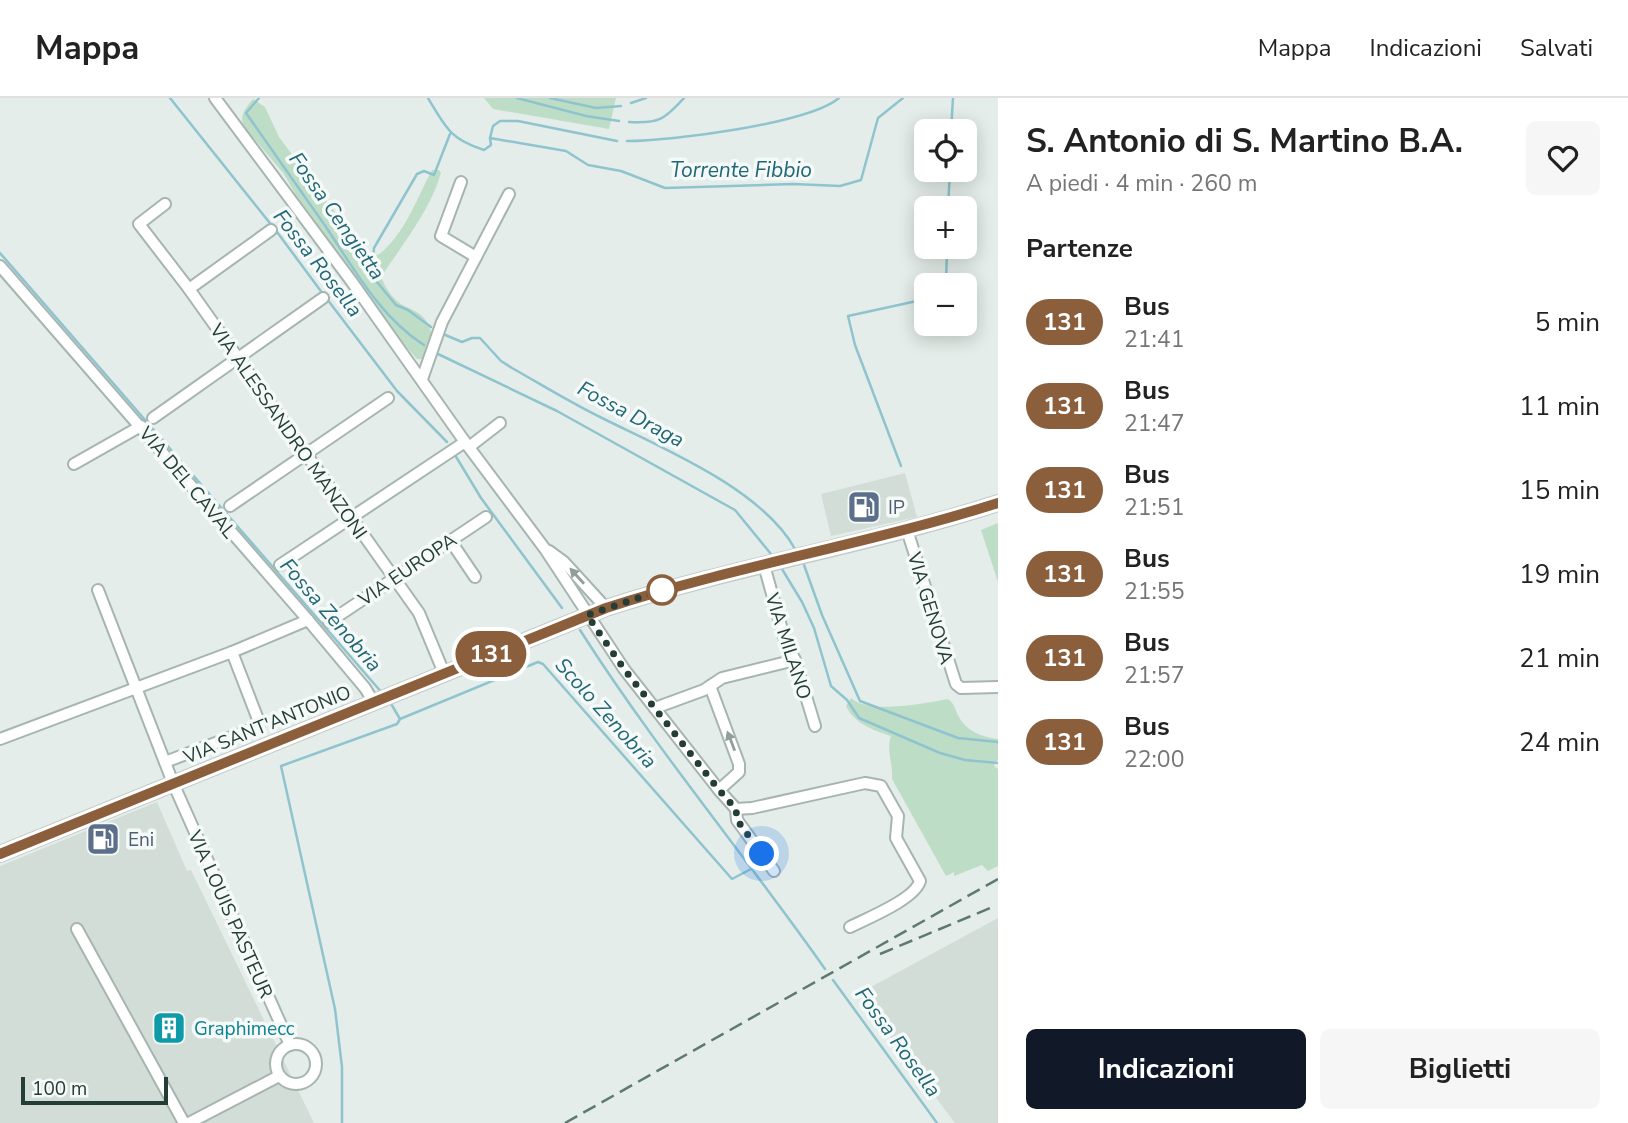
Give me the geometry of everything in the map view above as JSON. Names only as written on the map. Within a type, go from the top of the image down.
[{"type":"main road","name":"VIA SANT'ANTONIO","points":[[0,854],[606,608],[654,592],[907,530],[998,503]]},
{"type":"street","points":[[215,98],[545,549],[624,669],[736,809],[737,820],[775,871]]},
{"type":"street","points":[[461,183],[441,236],[476,257]]},
{"type":"street","points":[[422,379],[442,322],[509,194]]},
{"type":"street","name":"VIA ALESSANDRO MANZONI","points":[[165,204],[139,224],[189,289],[419,613],[444,673]]},
{"type":"street","points":[[189,289],[271,230]]},
{"type":"street","name":"VIA DEL CAVAL","points":[[0,266],[308,620],[373,701]]},
{"type":"street","points":[[153,418],[323,298]]},
{"type":"street","points":[[230,506],[388,398]]},
{"type":"street","points":[[280,565],[500,423]]},
{"type":"street","points":[[74,464],[141,426]]},
{"type":"street","name":"VIA EUROPA","points":[[329,622],[486,517]]},
{"type":"street","name":"VIA GENOVA","points":[[907,530],[956,684],[961,688],[998,687]]},
{"type":"street","points":[[450,540],[475,577]]},
{"type":"street","points":[[545,549],[564,562],[606,608]]},
{"type":"street","name":"VIA MILANO","points":[[764,565],[784,637],[795,660],[815,726]]},
{"type":"street","name":"VIA LOUIS PASTEUR","points":[[98,590],[173,783],[290,1045]]},
{"type":"street","points":[[0,739],[232,652],[308,620]]},
{"type":"street","points":[[165,762],[258,727],[260,722],[232,652]]},
{"type":"street","points":[[655,708],[704,690],[722,678],[795,660]]},
{"type":"street","points":[[710,686],[739,764],[739,772],[719,790]]},
{"type":"street","points":[[736,809],[752,808],[865,783],[881,786],[898,816],[896,838],[920,881],[918,887],[905,898],[850,927]]},
{"type":"street","points":[[77,929],[186,1123],[279,1076]]},
{"type":"street","points":[[290,1045],[309,1049],[315,1060],[316,1067],[309,1079],[297,1084],[284,1081],[279,1076],[276,1064],[280,1053],[290,1045]]},
{"type":"shaded area","points":[[905,473],[917,517],[831,536],[821,494]]},
{"type":"shaded area","points":[[157,802],[187,871],[191,870],[314,1123],[0,1123],[0,866]]},
{"type":"shaded area","points":[[998,918],[998,1123],[955,1123],[858,994]]},
{"type":"green space","points":[[484,98],[616,98],[609,129],[493,109]]},
{"type":"green space","points":[[253,99],[265,107],[279,137],[343,223],[353,242],[366,252],[378,255],[387,247],[409,216],[432,170],[439,170],[441,173],[423,214],[381,277],[394,298],[421,315],[429,325],[432,337],[430,349],[422,359],[417,359],[399,338],[296,195],[284,174],[245,128],[242,116]]},
{"type":"green space","points":[[998,523],[998,582],[981,530]]},
{"type":"green space","points":[[851,698],[859,703],[884,707],[948,699],[969,728],[998,739],[998,759],[994,766],[998,769],[998,866],[988,871],[982,865],[954,876],[954,872],[946,876],[892,779],[889,747],[891,736],[859,722],[846,706]]},
{"type":"waterway","name":"Fossa Rosella","points":[[170,98],[323,294]]},
{"type":"waterway","name":"Fossa Cengietta","points":[[259,98],[246,113],[369,292],[394,321],[424,345]]},
{"type":"waterway","name":"Torrente Fibbio","points":[[428,98],[450,131],[473,146],[484,150],[491,145],[490,138],[566,151],[588,165],[621,171],[665,188],[793,184],[840,186],[861,180],[878,118],[903,98]]},
{"type":"waterway","points":[[517,98],[586,116],[619,121]]},
{"type":"waterway","points":[[550,98],[596,108],[621,106]]},
{"type":"waterway","points":[[631,103],[646,98]]},
{"type":"waterway","points":[[629,122],[661,119],[684,98]]},
{"type":"waterway","name":"Torrente Fibbio","points":[[627,141],[674,138],[770,123],[799,116],[839,98]]},
{"type":"waterway","points":[[952,119],[953,98]]},
{"type":"waterway","name":"Torrente Fibbio","points":[[490,138],[493,126],[500,121],[518,121],[617,141]]},
{"type":"waterway","name":"Fossa Draga","points":[[431,327],[408,310],[396,305],[377,282],[372,270],[374,248],[417,174],[424,171],[434,175],[450,134]]},
{"type":"waterway","points":[[949,182],[949,196]]},
{"type":"waterway","name":"Fossa Zenobria","points":[[0,253],[383,694]]},
{"type":"waterway","points":[[946,273],[947,259]]},
{"type":"waterway","name":"Fossa Rosella","points":[[327,299],[397,391],[447,442]]},
{"type":"waterway","points":[[901,466],[855,345],[848,316],[914,302]]},
{"type":"waterway","name":"Fossa Draga","points":[[443,334],[462,342],[480,338],[501,361],[512,368],[579,406],[709,472],[759,507],[780,527],[795,549]]},
{"type":"waterway","name":"Fossa Cengietta","points":[[438,354],[557,411],[735,510],[771,554]]},
{"type":"waterway","name":"Fossa Rosella","points":[[455,455],[481,498],[562,608]]},
{"type":"waterway","name":"Fossa Draga","points":[[804,565],[822,615],[860,701],[958,738],[998,742]]},
{"type":"waterway","name":"Fossa Cengietta","points":[[782,569],[814,628],[831,686],[847,700],[859,718],[940,753],[965,760],[998,763]]},
{"type":"waterway","name":"Fossa Rosella","points":[[580,630],[669,759],[825,969]]},
{"type":"waterway","name":"Scolo Zenobria","points":[[400,719],[538,662],[543,664],[732,879],[753,868]]},
{"type":"waterway","name":"Fossa Zenobria","points":[[342,1123],[342,1067],[335,1009],[281,766],[397,724],[400,719],[390,702]]},
{"type":"waterway","name":"Fossa Rosella","points":[[833,980],[937,1123]]},
{"type":"railway","points":[[565,1123],[998,879]]},
{"type":"railway","points":[[880,954],[995,906]]},
{"type":"bus line","name":"131","points":[[0,854],[606,608],[654,592],[916,528],[998,503]]},
{"type":"place","name":"IP","points":[[864,507]]},
{"type":"place","name":"Eni","points":[[103,839]]},
{"type":"place","name":"Graphimecc","points":[[169,1028]]},
{"type":"route","points":[[662,590],[587,615],[624,669],[736,809],[737,820],[762,854]]}]
